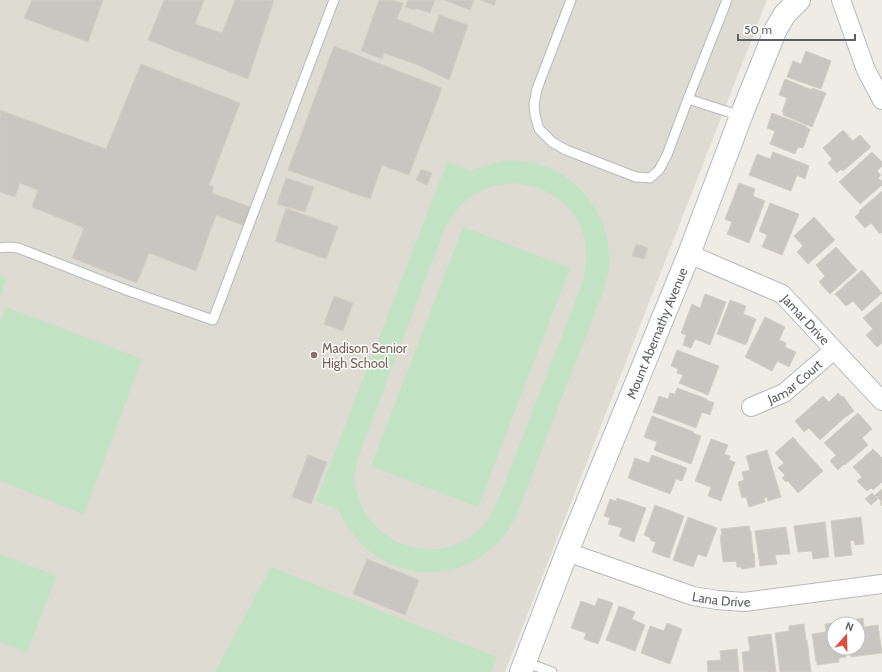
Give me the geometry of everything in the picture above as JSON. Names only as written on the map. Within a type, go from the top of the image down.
[{"type":"street","name":"Mount Abernathy Avenue","points":[[523,667],[567,552],[689,254],[741,116],[776,29],[785,14],[799,0]]},
{"type":"street","points":[[840,0],[866,70],[882,100]]},
{"type":"street","name":"Jamar Drive","points":[[689,254],[782,294],[882,401]]},
{"type":"street","name":"Jamar Court","points":[[751,407],[784,393],[834,350]]},
{"type":"street","name":"Lana Drive","points":[[567,552],[693,596],[718,600],[744,602],[882,584]]},
{"type":"lane","points":[[0,248],[18,248],[129,291],[213,320],[334,0]]},
{"type":"lane","points":[[571,0],[537,89],[534,104],[539,129],[552,142],[566,150],[636,177],[650,178],[659,170],[664,160],[727,0]]},
{"type":"lane","points":[[688,99],[741,116]]},
{"type":"lane","points":[[523,667],[552,672]]},
{"type":"shaded area","name":"Madison Senior High School","points":[[0,0],[767,0],[505,672],[0,672]]},
{"type":"green space","points":[[504,161],[534,163],[550,169],[565,177],[578,187],[589,199],[598,213],[608,245],[609,262],[607,277],[603,292],[518,511],[507,531],[492,548],[471,562],[449,570],[427,572],[404,569],[384,560],[365,547],[350,530],[338,508],[337,509],[316,501],[447,162],[468,170],[467,173],[481,167]],"holes":[[[517,183],[533,186],[555,196],[566,205],[575,216],[585,241],[586,255],[582,284],[497,503],[487,521],[479,530],[461,542],[442,548],[423,549],[404,544],[386,535],[372,522],[361,505],[355,484],[357,460],[444,230],[450,219],[457,209],[473,195],[493,186]]]},
{"type":"green space","points":[[463,227],[570,268],[478,507],[371,466]]},
{"type":"green space","points":[[0,276],[7,278],[0,298]]},
{"type":"green space","points":[[6,307],[142,359],[84,514],[0,481],[0,323]]},
{"type":"green space","points":[[0,554],[56,576],[27,652],[0,642]]},
{"type":"green space","points":[[271,567],[497,657],[491,672],[215,672]]},
{"type":"building","points":[[32,0],[103,0],[88,42],[24,18]]},
{"type":"building","points":[[164,0],[204,0],[195,24],[222,33],[235,0],[274,0],[248,79],[148,40]]},
{"type":"building","points":[[379,0],[393,0],[403,3],[397,19],[433,33],[439,15],[468,25],[449,80],[418,65],[384,53],[382,59],[361,51]]},
{"type":"building","points":[[408,0],[435,0],[430,13],[415,8],[415,10],[405,7]]},
{"type":"building","points":[[444,0],[474,0],[470,10]]},
{"type":"building","points":[[480,0],[496,0],[494,5]]},
{"type":"building","points":[[334,46],[442,88],[409,175],[382,165],[370,199],[288,170]]},
{"type":"building","points":[[806,51],[831,61],[821,89],[787,77],[793,61],[801,64]]},
{"type":"building","points":[[141,64],[240,103],[209,185],[214,187],[212,193],[253,208],[245,226],[216,215],[196,271],[149,253],[137,283],[72,258],[84,228],[32,207],[38,190],[20,183],[15,197],[0,192],[0,110],[106,149]]},
{"type":"building","points":[[785,79],[812,90],[812,88],[826,93],[812,127],[783,115],[784,112],[782,112],[787,98],[779,95]]},
{"type":"building","points":[[772,113],[806,126],[810,129],[803,148],[798,147],[795,154],[770,144],[775,131],[767,128]]},
{"type":"building","points":[[843,130],[853,141],[860,135],[871,147],[843,171],[841,169],[837,173],[828,163],[832,159],[823,148]]},
{"type":"building","points":[[773,152],[809,166],[805,179],[797,175],[791,191],[749,175],[757,154],[770,159]]},
{"type":"building","points":[[872,152],[882,162],[882,166],[877,171],[881,175],[878,178],[882,181],[882,185],[860,204],[839,182]]},
{"type":"building","points":[[421,169],[432,173],[427,185],[416,180]]},
{"type":"building","points":[[286,178],[314,187],[305,212],[277,204]]},
{"type":"building","points":[[739,183],[755,189],[753,196],[765,201],[749,243],[727,234],[732,222],[725,219]]},
{"type":"building","points":[[882,191],[882,232],[880,234],[871,223],[865,228],[855,217],[860,212],[859,211]]},
{"type":"building","points":[[770,203],[799,214],[782,255],[762,247],[767,235],[759,231]]},
{"type":"building","points":[[286,208],[338,227],[326,259],[275,241]]},
{"type":"building","points":[[814,217],[835,240],[808,264],[797,252],[803,246],[794,236]]},
{"type":"building","points":[[636,244],[648,248],[644,259],[632,256]]},
{"type":"building","points":[[836,247],[857,270],[830,294],[819,282],[825,276],[816,265]]},
{"type":"building","points":[[862,270],[882,293],[862,311],[853,301],[846,306],[835,294]]},
{"type":"building","points":[[705,294],[726,302],[710,345],[695,339],[691,348],[683,345],[686,335],[681,333],[692,304],[700,308]]},
{"type":"building","points":[[334,296],[353,303],[343,331],[324,324]]},
{"type":"building","points":[[730,300],[746,306],[743,314],[756,319],[746,345],[717,334]]},
{"type":"building","points":[[882,302],[882,343],[877,347],[866,335],[873,329],[863,318]]},
{"type":"building","points":[[765,317],[785,327],[779,340],[786,343],[785,347],[796,352],[789,367],[777,361],[772,371],[745,357]]},
{"type":"building","points":[[677,350],[719,366],[708,395],[679,383],[683,375],[677,373],[678,369],[671,366]]},
{"type":"building","points":[[677,388],[714,403],[710,415],[702,412],[696,428],[653,412],[659,396],[668,399],[670,393],[675,394]]},
{"type":"building","points":[[838,393],[842,397],[843,396],[854,411],[820,440],[809,428],[804,432],[795,421],[823,396],[829,402]]},
{"type":"building","points":[[858,413],[872,429],[862,438],[868,445],[838,470],[830,461],[836,455],[824,443]]},
{"type":"building","points":[[652,416],[701,436],[691,464],[654,450],[657,442],[644,437]]},
{"type":"building","points":[[793,437],[823,471],[798,493],[788,481],[786,482],[782,478],[785,475],[778,468],[784,463],[775,453]]},
{"type":"building","points":[[711,439],[728,445],[724,454],[730,456],[729,460],[735,462],[721,501],[708,496],[711,487],[695,481]]},
{"type":"building","points":[[873,449],[882,458],[882,482],[873,490],[871,488],[867,491],[857,481],[862,477],[853,467]]},
{"type":"building","points":[[767,450],[781,497],[768,501],[767,497],[764,498],[765,502],[749,507],[746,497],[742,498],[738,482],[744,480],[742,472],[750,470],[746,456]]},
{"type":"building","points":[[308,455],[327,462],[311,504],[292,497]]},
{"type":"building","points":[[652,455],[687,468],[682,481],[676,479],[670,494],[628,478],[635,458],[649,463]]},
{"type":"building","points":[[882,489],[882,502],[875,495]]},
{"type":"building","points":[[872,493],[878,499],[871,505],[865,499]]},
{"type":"building","points":[[617,498],[646,508],[634,542],[619,536],[622,528],[608,524],[610,518],[604,516],[610,499],[616,501]]},
{"type":"building","points":[[655,505],[684,516],[669,558],[652,552],[656,542],[650,540],[651,538],[644,535]]},
{"type":"building","points":[[688,517],[717,528],[706,557],[698,554],[693,567],[673,560]]},
{"type":"building","points":[[861,517],[864,544],[855,545],[854,540],[850,541],[852,555],[835,557],[831,521]]},
{"type":"building","points":[[825,522],[829,557],[813,559],[812,551],[798,552],[794,526]]},
{"type":"building","points":[[749,526],[751,531],[755,567],[742,569],[741,567],[737,567],[736,561],[723,562],[720,535],[722,535],[721,529]]},
{"type":"building","points":[[786,527],[790,554],[775,555],[777,564],[760,566],[755,531]]},
{"type":"building","points":[[367,559],[419,580],[405,615],[353,594]]},
{"type":"building","points":[[598,598],[613,603],[598,644],[584,639],[586,633],[571,628],[581,601],[595,606]]},
{"type":"building","points":[[619,606],[635,612],[632,619],[645,625],[635,651],[606,640]]},
{"type":"building","points":[[667,623],[682,629],[670,664],[641,653],[650,626],[664,631]]},
{"type":"building","points":[[804,624],[811,672],[780,672],[775,633],[789,631],[789,626]]},
{"type":"building","points":[[878,625],[882,653],[866,655],[866,627]]},
{"type":"building","points":[[826,632],[826,656],[846,657],[839,658],[839,662],[817,665],[812,634]]},
{"type":"building","points":[[771,634],[776,672],[744,672],[742,652],[750,651],[748,637]]},
{"type":"building","points":[[737,649],[739,672],[708,672],[707,661],[721,660],[720,651]]},
{"type":"place","name":"Madison Senior High School","points":[[314,355]]}]
